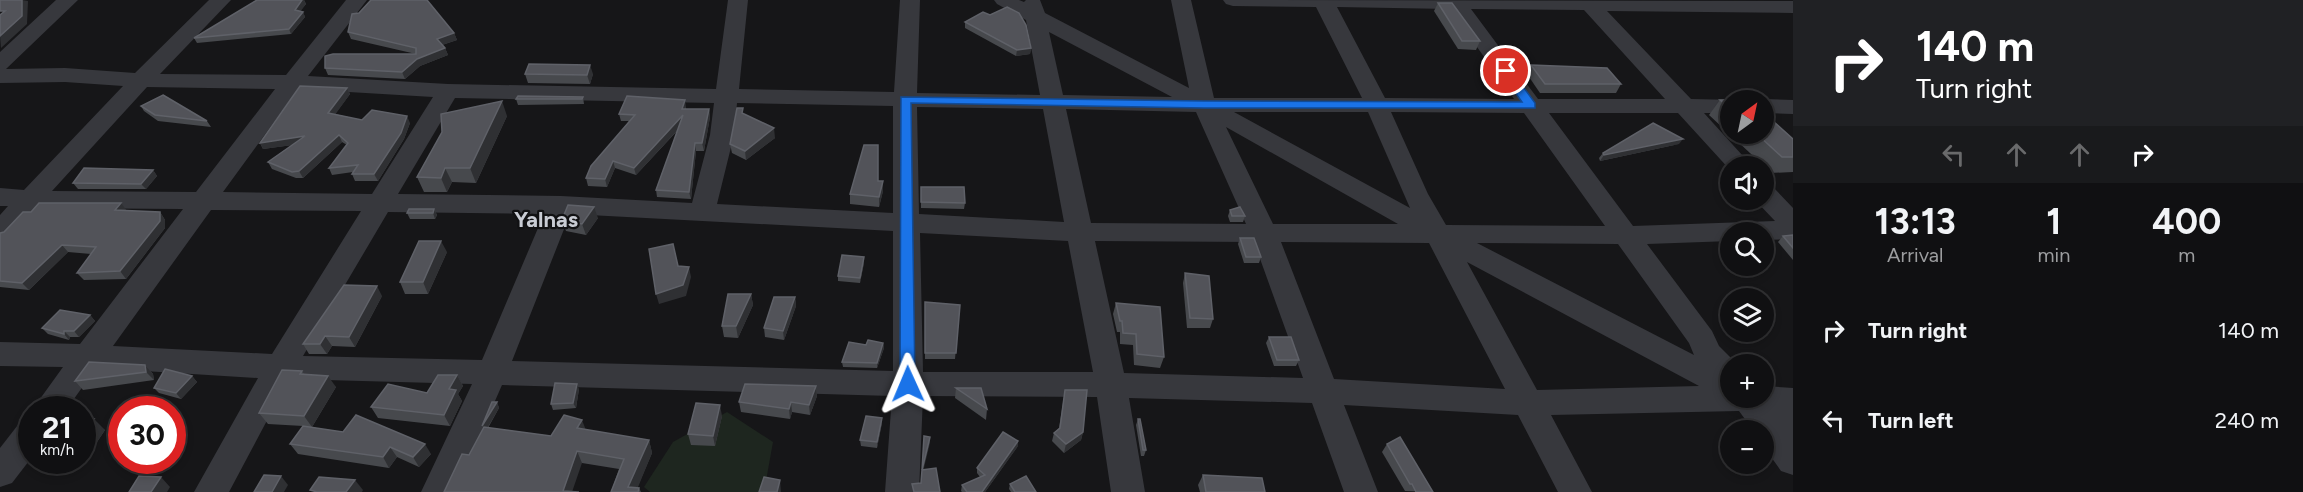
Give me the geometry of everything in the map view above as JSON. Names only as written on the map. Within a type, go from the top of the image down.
[{"type":"street","points":[[0,64],[68,0]]},
{"type":"street","points":[[0,231],[141,80],[221,0]]},
{"type":"street","points":[[58,396],[292,82],[357,0]]},
{"type":"street","points":[[702,213],[722,135],[738,0]]},
{"type":"street","points":[[902,492],[908,384],[905,99],[910,0]]},
{"type":"street","points":[[1004,0],[1034,8],[1438,235],[1720,383]]},
{"type":"street","points":[[1181,0],[1204,105],[1264,233],[1361,492]]},
{"type":"street","points":[[1233,0],[1588,2],[1793,7]]},
{"type":"street","points":[[1324,0],[1376,104],[1415,194],[1575,492]]},
{"type":"street","points":[[1455,1],[1628,235],[1702,339],[1707,352],[1720,367]]},
{"type":"street","points":[[1588,2],[1731,156]]},
{"type":"street","points":[[1034,8],[1111,386],[1128,492]]},
{"type":"street","points":[[0,76],[65,75],[141,80],[292,82],[448,91],[1204,105],[1720,106]]},
{"type":"street","points":[[211,492],[280,367],[448,91]]},
{"type":"street","points":[[1774,106],[1793,107]]},
{"type":"street","points":[[0,197],[30,200],[561,205],[1081,232],[1628,235],[1793,230]]},
{"type":"street","points":[[1774,203],[1793,224]]},
{"type":"street","points":[[438,492],[493,371],[561,205]]},
{"type":"street","points":[[0,354],[88,356],[280,367],[908,384],[1325,391],[1529,403],[1720,399]]},
{"type":"street","points":[[1774,400],[1793,401]]},
{"type":"street","points":[[1754,408],[1793,461]]},
{"type":"street","points":[[1765,408],[1793,423]]},
{"type":"street","points":[[0,473],[18,449]]},
{"type":"shaded area","points":[[727,412],[773,442],[764,492],[650,492],[644,487],[673,442]]},
{"type":"building","points":[[0,0],[22,0],[22,16],[0,36],[0,15],[5,11],[0,11]]},
{"type":"building","points":[[257,0],[302,0],[295,10],[303,12],[289,29],[194,38]]},
{"type":"building","points":[[371,0],[427,0],[454,33],[437,39],[445,48],[417,59],[402,72],[325,68],[325,56],[333,54],[416,54],[416,48],[348,32],[352,14],[359,13]]},
{"type":"building","points":[[1438,3],[1452,3],[1480,41],[1462,41]]},
{"type":"building","points":[[1007,7],[1019,13],[1026,25],[1031,48],[1017,50],[965,22],[983,12],[990,15]]},
{"type":"building","points":[[529,64],[590,65],[587,75],[525,74]]},
{"type":"building","points":[[1531,65],[1607,68],[1621,84],[1545,84]]},
{"type":"building","points":[[300,86],[347,88],[328,113],[362,120],[372,110],[407,116],[401,133],[374,174],[352,174],[358,165],[329,168],[348,143],[339,135],[299,171],[292,172],[268,162],[305,136],[260,143]]},
{"type":"building","points":[[163,95],[207,121],[155,115],[141,106]]},
{"type":"building","points":[[518,96],[583,97],[582,99],[516,99]]},
{"type":"building","points":[[627,96],[685,100],[682,109],[709,109],[702,143],[695,143],[689,192],[656,190],[683,115],[634,168],[613,161],[605,179],[586,178],[591,166],[635,115],[619,114]]},
{"type":"building","points":[[502,101],[470,168],[445,168],[441,178],[417,177],[442,132],[441,114]]},
{"type":"building","points":[[737,108],[743,108],[742,113],[774,128],[745,151],[730,144]]},
{"type":"building","points":[[1774,122],[1793,139],[1793,157],[1782,157],[1768,144],[1774,144]]},
{"type":"building","points":[[1653,123],[1683,139],[1604,155],[1603,153]]},
{"type":"building","points":[[864,145],[878,145],[878,181],[883,181],[879,197],[850,194]]},
{"type":"building","points":[[84,168],[153,170],[141,184],[73,183]]},
{"type":"building","points":[[921,187],[964,187],[965,203],[921,202]]},
{"type":"building","points":[[39,203],[121,203],[115,210],[160,212],[160,221],[120,271],[77,273],[96,247],[62,245],[22,283],[0,281],[0,233],[4,232],[23,212],[31,212]]},
{"type":"building","points":[[568,205],[594,207],[582,224],[562,220]]},
{"type":"building","points":[[1240,207],[1245,216],[1232,216],[1230,210]]},
{"type":"building","points":[[409,209],[434,209],[433,213],[407,213]]},
{"type":"building","points":[[1793,235],[1793,248],[1783,236]]},
{"type":"building","points":[[1240,238],[1254,238],[1261,257],[1246,257]]},
{"type":"building","points":[[419,241],[441,241],[423,282],[400,282]]},
{"type":"building","points":[[673,244],[678,266],[689,267],[683,285],[656,294],[649,249]]},
{"type":"building","points":[[842,255],[864,257],[860,278],[838,276]]},
{"type":"building","points":[[1185,273],[1209,276],[1213,319],[1190,318]]},
{"type":"building","points":[[344,285],[377,286],[349,337],[325,336],[320,344],[303,344]]},
{"type":"building","points":[[728,294],[751,294],[736,326],[722,326]]},
{"type":"building","points":[[774,297],[795,297],[783,331],[764,328]]},
{"type":"building","points":[[925,302],[960,305],[956,353],[925,353]]},
{"type":"building","points":[[1116,303],[1160,307],[1164,357],[1137,354],[1136,334],[1123,333]]},
{"type":"building","points":[[60,310],[90,315],[74,331],[64,331],[64,334],[42,328]]},
{"type":"building","points":[[1269,337],[1291,337],[1299,360],[1277,360]]},
{"type":"building","points":[[868,340],[883,343],[877,363],[842,362],[849,342],[866,345]]},
{"type":"building","points":[[89,362],[145,365],[146,372],[75,381]]},
{"type":"building","points":[[165,369],[192,376],[176,393],[154,388]]},
{"type":"building","points":[[282,370],[328,376],[304,416],[259,413]]},
{"type":"building","points":[[438,375],[457,375],[449,389],[456,390],[444,415],[371,407],[388,384],[427,393]]},
{"type":"building","points":[[555,383],[577,384],[573,403],[551,404]]},
{"type":"building","points":[[745,384],[816,386],[809,405],[791,402],[789,409],[739,402]]},
{"type":"building","points":[[956,388],[981,388],[987,409]]},
{"type":"building","points":[[1065,390],[1087,390],[1083,432],[1066,444],[1054,433],[1060,428]]},
{"type":"building","points":[[492,402],[497,402],[482,426]]},
{"type":"building","points":[[696,403],[720,405],[713,436],[688,434]]},
{"type":"building","points":[[356,415],[425,444],[413,457],[390,447],[383,457],[290,444],[303,426],[343,432]]},
{"type":"building","points":[[564,415],[582,420],[577,428],[649,440],[628,487],[639,488],[638,492],[611,492],[624,459],[577,451],[563,491],[579,492],[444,492],[462,454],[469,455],[484,427],[551,436]]},
{"type":"building","points":[[866,416],[882,418],[877,442],[860,440]]},
{"type":"building","points":[[1138,419],[1140,419],[1146,450],[1143,450]]},
{"type":"building","points":[[1003,432],[1018,441],[982,492],[967,492],[962,485],[985,475],[977,468]]},
{"type":"building","points":[[924,436],[930,437],[922,470]]},
{"type":"building","points":[[1400,437],[1433,492],[1416,492],[1410,484],[1387,444]]},
{"type":"building","points":[[936,468],[940,492],[914,492],[912,484],[921,483],[922,470]]},
{"type":"building","points":[[264,475],[281,476],[272,492],[254,492]]},
{"type":"building","points":[[1203,475],[1262,478],[1265,492],[1206,492]]},
{"type":"building","points":[[139,476],[161,477],[151,492],[129,492]]},
{"type":"building","points":[[1026,476],[1036,492],[1015,492],[1010,484]]},
{"type":"building","points":[[319,477],[355,480],[346,492],[310,490]]},
{"type":"building","points":[[764,477],[780,480],[777,492],[759,492]]},
{"type":"district","name":"Yalnas","points":[[546,219]]},
{"type":"route","points":[[908,384],[905,99],[1204,105],[1531,105],[1506,71]]}]
